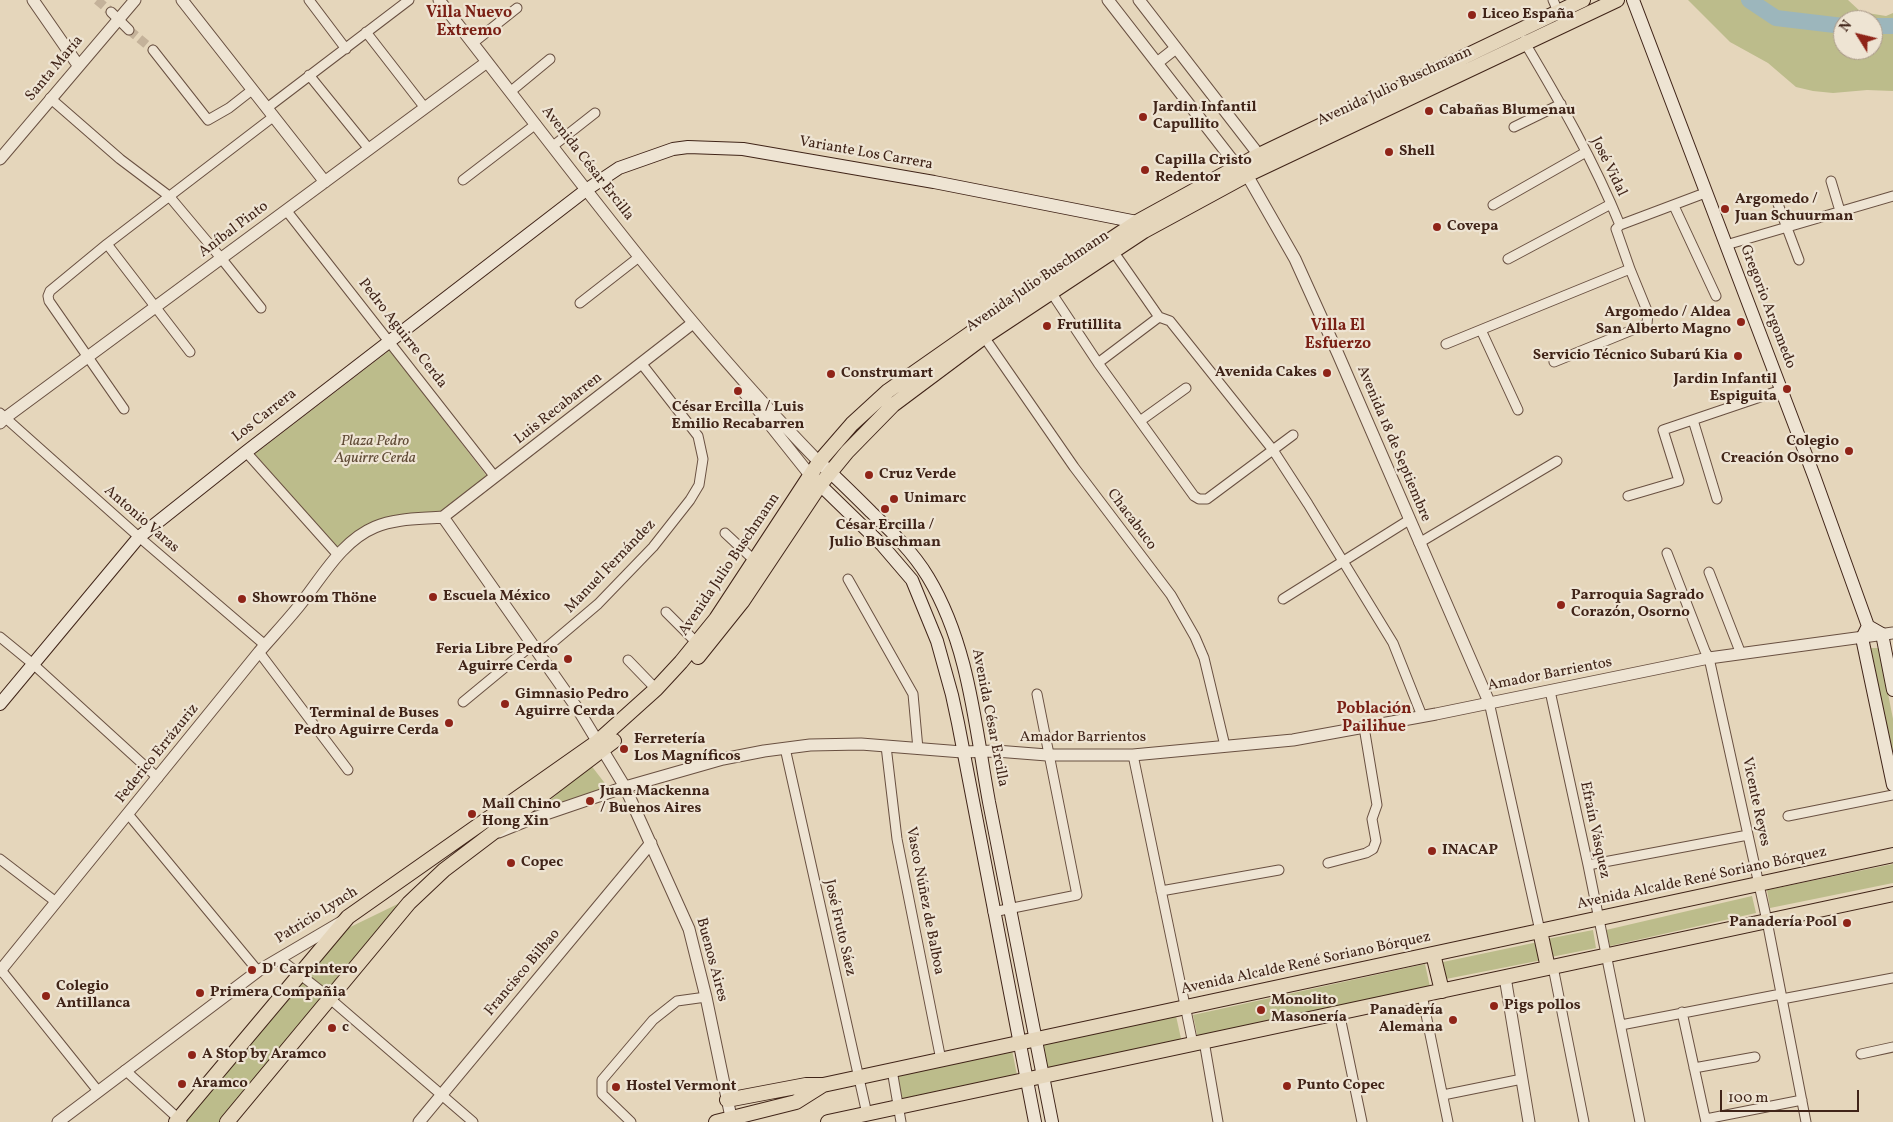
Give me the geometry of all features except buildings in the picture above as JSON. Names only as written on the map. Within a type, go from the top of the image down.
[{"type":"main road","name":"Avenida Julio Buschmann","points":[[1242,171],[1258,155],[1524,28],[1555,6],[1583,0]]},
{"type":"main road","name":"Avenida Julio Buschmann","points":[[602,746],[697,643],[716,619],[819,462],[852,424],[876,402],[1140,226],[1242,171],[1617,0]]},
{"type":"main road","name":"Gregorio Argomedo","points":[[1633,0],[1814,476],[1868,626]]},
{"type":"main road","name":"Variante Los Carrera","points":[[586,190],[619,168],[673,149],[688,147],[744,149],[934,182],[1140,226]]},
{"type":"main road","name":"Los Carrera","points":[[0,704],[139,537],[246,452],[586,190]]},
{"type":"main road","name":"Avenida Julio Buschmann","points":[[602,746],[665,692],[722,628],[742,602],[820,485],[864,432],[892,405],[981,332],[1051,292],[1113,251],[1140,226]]},
{"type":"main road","name":"Avenida César Ercilla","points":[[819,462],[910,551],[930,578],[949,620],[960,653],[973,706],[1009,908],[1052,1122]]},
{"type":"main road","name":"Avenida César Ercilla","points":[[810,475],[894,558],[912,580],[928,615],[952,695],[1035,1122]]},
{"type":"main road","points":[[867,531],[874,525],[884,524]]},
{"type":"main road","points":[[912,580],[921,582],[930,578]]},
{"type":"main road","points":[[1893,690],[1888,633],[1868,626],[1862,638],[1890,752],[1893,785]]},
{"type":"main road","points":[[943,660],[944,655],[951,650],[960,653]]},
{"type":"main road","points":[[227,1122],[409,903],[444,870],[602,746]]},
{"type":"main road","name":"Patricio Lynch","points":[[348,917],[602,746]]},
{"type":"main road","name":"Avenida Alcalde René Soriano Bórquez","points":[[716,1122],[731,1120],[796,1102],[823,1085],[1893,855]]},
{"type":"main road","points":[[828,1122],[1893,894]]},
{"type":"main road","points":[[179,1121],[348,917]]},
{"type":"main road","points":[[1540,931],[1551,967]]},
{"type":"main road","points":[[1433,954],[1442,990]]},
{"type":"main road","points":[[727,1100],[806,1085],[823,1085]]},
{"type":"street","points":[[33,0],[78,65]]},
{"type":"street","name":"Santa María","points":[[0,159],[78,65],[114,16],[135,0]]},
{"type":"street","points":[[182,0],[325,182]]},
{"type":"street","points":[[309,0],[346,49]]},
{"type":"street","points":[[124,409],[49,301],[50,291],[270,112],[309,75],[409,0]]},
{"type":"street","name":"Avenida 18 de Septiembre","points":[[1109,0],[1242,171],[1294,259],[1338,354],[1489,702]]},
{"type":"street","points":[[1138,0],[1258,155]]},
{"type":"street","name":"Avenida César Ercilla","points":[[444,2],[473,44],[692,324],[773,415],[819,462]]},
{"type":"street","points":[[1555,6],[1564,25]]},
{"type":"street","points":[[473,44],[517,8]]},
{"type":"street","points":[[114,16],[129,30]]},
{"type":"street","name":"José Vidal","points":[[1524,28],[1525,43],[1561,104],[1611,204],[1620,225],[1616,229],[1648,313],[1647,324],[1554,362]]},
{"type":"street","points":[[366,32],[425,108]]},
{"type":"street","points":[[1157,63],[1176,48]]},
{"type":"street","points":[[153,50],[208,120],[229,108],[252,90]]},
{"type":"street","points":[[510,92],[550,59]]},
{"type":"street","name":"Aníbal Pinto","points":[[2,418],[487,62]]},
{"type":"street","points":[[309,75],[369,149]]},
{"type":"street","points":[[50,98],[120,159],[168,196],[261,308]]},
{"type":"street","points":[[1514,127],[1561,104]]},
{"type":"street","points":[[553,146],[595,113]]},
{"type":"street","points":[[463,180],[536,124]]},
{"type":"street","points":[[1493,205],[1586,152]]},
{"type":"street","points":[[1831,181],[1840,211]]},
{"type":"street","points":[[1620,225],[1705,193]]},
{"type":"street","points":[[1726,245],[1893,196]]},
{"type":"street","points":[[1508,259],[1611,204]]},
{"type":"street","points":[[1778,204],[1799,260]]},
{"type":"street","points":[[1674,206],[1716,296]]},
{"type":"street","name":"Pedro Aguirre Cerda","points":[[286,210],[495,477]]},
{"type":"street","points":[[107,244],[190,352]]},
{"type":"street","points":[[1113,251],[1159,317],[1170,321],[1273,450],[1394,643],[1422,716]]},
{"type":"street","points":[[580,303],[639,258]]},
{"type":"street","points":[[1446,344],[1630,269]]},
{"type":"street","points":[[1051,292],[1098,363],[1194,496],[1199,499],[1206,498],[1294,434]]},
{"type":"street","points":[[1098,363],[1159,317]]},
{"type":"street","name":"Luis Recabarren","points":[[443,517],[692,324]]},
{"type":"street","points":[[1481,330],[1518,410]]},
{"type":"street","name":"Chacabuco","points":[[981,332],[1074,467],[1171,596],[1195,637],[1204,658],[1225,746]]},
{"type":"street","name":"Avenida César Ercilla","points":[[712,346],[744,393],[810,475]]},
{"type":"street","name":"Manuel Fernández","points":[[463,702],[598,604],[652,548],[690,500],[699,485],[703,459],[698,436],[641,363]]},
{"type":"street","points":[[1140,421],[1186,388]]},
{"type":"street","points":[[1628,496],[1679,481],[1663,430],[1781,390]]},
{"type":"street","name":"Antonio Varas","points":[[2,418],[139,537],[262,649],[348,770]]},
{"type":"street","points":[[1693,420],[1717,499]]},
{"type":"street","points":[[246,452],[338,555]]},
{"type":"street","points":[[1419,543],[1557,461]]},
{"type":"street","points":[[443,517],[602,746]]},
{"type":"street","name":"Federico Errázuriz","points":[[0,970],[306,597],[338,555],[356,539],[375,527],[400,521],[443,517]]},
{"type":"street","points":[[1282,598],[1344,562],[1409,520]]},
{"type":"street","points":[[725,533],[755,560]]},
{"type":"street","name":"Vicente Reyes","points":[[1667,553],[1709,658],[1767,921],[1806,1122]]},
{"type":"street","points":[[1709,572],[1741,654]]},
{"type":"street","points":[[848,579],[913,694],[918,748]]},
{"type":"street","points":[[666,612],[697,643]]},
{"type":"street","name":"Amador Barrientos","points":[[489,836],[531,819],[624,787],[724,759],[785,748],[835,744],[962,752],[980,751],[1047,755],[1133,755],[1293,740],[1550,691],[1709,658],[1888,633]]},
{"type":"street","points":[[0,637],[33,664],[158,778]]},
{"type":"street","points":[[628,660],[656,689]]},
{"type":"street","name":"Efraín Vásquez","points":[[1550,691],[1607,955],[1640,1122]]},
{"type":"street","points":[[993,912],[1076,895],[1036,694]]},
{"type":"street","points":[[1489,702],[1540,931]]},
{"type":"street","points":[[1328,863],[1366,853],[1373,849],[1376,841],[1372,818],[1377,805],[1364,727]]},
{"type":"street","name":"Buenos Aires","points":[[602,746],[621,772],[624,787],[689,929],[706,997],[731,1120]]},
{"type":"street","name":"Vasco Núñez de Balboa","points":[[886,746],[897,839],[941,1060]]},
{"type":"street","name":"José Fruto Sáez","points":[[785,748],[867,1114]]},
{"type":"street","points":[[1133,755],[1186,1007],[1198,1043],[1218,1122]]},
{"type":"street","points":[[1788,816],[1893,794]]},
{"type":"street","points":[[128,814],[258,971]]},
{"type":"street","points":[[1588,865],[1748,835]]},
{"type":"street","name":"Francisco Bilbao","points":[[419,1122],[651,843]]},
{"type":"street","points":[[0,859],[56,902]]},
{"type":"street","points":[[1161,891],[1279,870]]},
{"type":"street","name":"Patricio Lynch","points":[[58,1122],[258,971],[348,917]]},
{"type":"street","points":[[280,959],[473,1122]]},
{"type":"street","points":[[1551,967],[1584,1122]]},
{"type":"street","points":[[0,970],[98,1091]]},
{"type":"street","points":[[1505,977],[1530,1122]]},
{"type":"street","points":[[1621,1025],[1682,1012],[1893,978]]},
{"type":"street","points":[[1422,995],[1448,1122]]},
{"type":"street","points":[[631,1122],[602,1094],[602,1080],[653,1020],[677,1001],[706,997]]},
{"type":"street","points":[[1339,1012],[1362,1122]]},
{"type":"street","points":[[1682,1012],[1706,1121],[1802,1100]]},
{"type":"street","points":[[1861,1054],[1893,1047]]},
{"type":"street","points":[[1694,1068],[1755,1057]]},
{"type":"street","points":[[125,1070],[179,1121]]},
{"type":"street","points":[[892,1070],[901,1122]]},
{"type":"street","points":[[1443,1095],[1522,1079]]},
{"type":"green space","points":[[1688,0],[1848,0],[1859,10],[1833,10],[1833,60],[1883,60],[1883,16],[1893,13],[1893,91],[1867,90],[1833,93],[1813,91],[1796,87],[1768,63],[1730,42]]},
{"type":"green space","name":"Plaza Pedro Aguirre Cerda","points":[[390,350],[489,479],[443,514],[399,517],[339,550],[255,454]]},
{"type":"green space","points":[[1871,648],[1879,648],[1893,719],[1893,757]]},
{"type":"green space","points":[[590,764],[607,786],[555,808],[545,805]]},
{"type":"green space","points":[[1893,864],[1893,883],[1770,908],[1767,890]]},
{"type":"green space","points":[[1752,896],[1756,913],[1610,946],[1606,930]]},
{"type":"green space","points":[[408,899],[223,1122],[179,1122],[338,933]]},
{"type":"green space","points":[[1593,930],[1596,948],[1551,957],[1547,939]]},
{"type":"green space","points":[[1538,942],[1542,960],[1446,979],[1443,962]]},
{"type":"green space","points":[[1425,964],[1430,987],[1198,1039],[1193,1015]]},
{"type":"green space","points":[[1176,1016],[1182,1043],[1048,1072],[1042,1045]]},
{"type":"green space","points":[[1012,1050],[1017,1075],[901,1100],[896,1076]]},
{"type":"waterway","points":[[1749,0],[1776,18],[1833,25]]},
{"type":"waterway","points":[[1883,26],[1893,26]]},
{"type":"tunnel","points":[[97,0],[111,12]]},
{"type":"tunnel","points":[[129,30],[153,50]]},
{"type":"place","name":"Liceo España","points":[[1472,15]]},
{"type":"place","name":"Cabañas Blumenau","points":[[1429,111]]},
{"type":"place","name":"Jardin Infantil Capullito","points":[[1143,117]]},
{"type":"place","name":"Shell","points":[[1389,152]]},
{"type":"place","name":"Capilla Cristo Redentor","points":[[1145,170]]},
{"type":"place","name":"Argomedo / Juan Schuurman","points":[[1725,209]]},
{"type":"place","name":"Covepa","points":[[1437,227]]},
{"type":"place","name":"Argomedo / Aldea San Alberto Magno","points":[[1741,322]]},
{"type":"place","name":"Frutillita","points":[[1047,326]]},
{"type":"place","name":"Servicio Técnico Subarú Kia","points":[[1738,356]]},
{"type":"place","name":"Avenida Cakes","points":[[1327,373]]},
{"type":"place","name":"Construmart","points":[[831,374]]},
{"type":"place","name":"Jardin Infantil Espiguita","points":[[1787,389]]},
{"type":"place","name":"César Ercilla / Luis Emilio Recabarren","points":[[738,391]]},
{"type":"place","name":"Colegio Creación Osorno","points":[[1849,451]]},
{"type":"place","name":"Cruz Verde","points":[[869,475]]},
{"type":"place","name":"Unimarc","points":[[894,499]]},
{"type":"place","name":"César Ercilla / Julio Buschman","points":[[885,509]]},
{"type":"place","name":"Escuela México","points":[[433,597]]},
{"type":"place","name":"Showroom Thöne","points":[[242,599]]},
{"type":"place","name":"Parroquia Sagrado Corazón, Osorno","points":[[1561,605]]},
{"type":"place","name":"Feria Libre Pedro Aguirre Cerda","points":[[568,659]]},
{"type":"place","name":"Gimnasio Pedro Aguirre Cerda","points":[[505,704]]},
{"type":"place","name":"Terminal de Buses Pedro Aguirre Cerda","points":[[449,723]]},
{"type":"place","name":"Ferretería Los Magníficos","points":[[624,749]]},
{"type":"place","name":"Juan Mackenna / Buenos Aires","points":[[590,801]]},
{"type":"place","name":"Mall Chino Hong Xin","points":[[472,814]]},
{"type":"place","name":"INACAP","points":[[1432,851]]},
{"type":"place","name":"Copec","points":[[511,863]]},
{"type":"place","name":"Panadería Pool","points":[[1847,923]]},
{"type":"place","name":"D' Carpintero","points":[[252,970]]},
{"type":"place","name":"Primera Compañia","points":[[200,993]]},
{"type":"place","name":"Colegio Antillanca","points":[[46,996]]},
{"type":"place","name":"Pigs pollos","points":[[1494,1006]]},
{"type":"place","name":"Monolito Masonería","points":[[1261,1010]]},
{"type":"place","name":"Panadería Alemana","points":[[1453,1020]]},
{"type":"place","name":"c","points":[[332,1028]]},
{"type":"place","name":"A Stop by Aramco","points":[[192,1055]]},
{"type":"place","name":"Aramco","points":[[182,1084]]},
{"type":"place","name":"Punto Copec","points":[[1287,1086]]},
{"type":"place","name":"Hostel Vermont","points":[[616,1087]]},
{"type":"district","name":"Villa Nuevo Extremo","points":[[469,23]]},
{"type":"district","name":"Villa El Esfuerzo","points":[[1338,336]]},
{"type":"district","name":"Población Pailihue","points":[[1374,719]]}]
